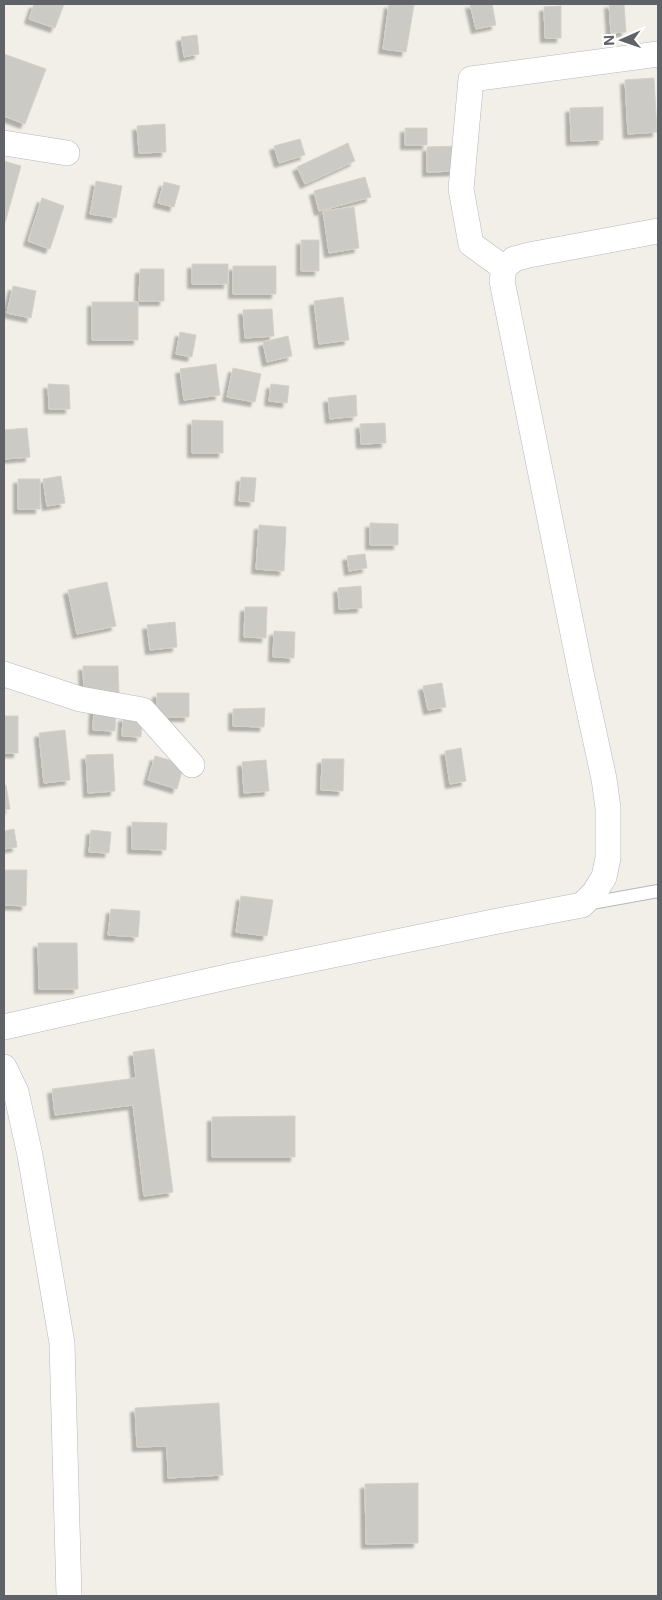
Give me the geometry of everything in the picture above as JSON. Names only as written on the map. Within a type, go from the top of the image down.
[{"type":"street","points":[[504,268],[472,244],[461,189],[471,79],[658,54]]},
{"type":"street","points":[[4,143],[67,154]]},
{"type":"street","points":[[4,1027],[231,976],[582,905],[594,893],[604,877],[608,858],[608,808],[604,779],[502,281],[504,268],[514,260],[529,255],[658,231]]},
{"type":"street","points":[[4,674],[80,699],[142,710],[192,765]]},
{"type":"street","points":[[4,1067],[16,1092],[30,1155],[62,1343],[65,1381],[69,1596]]},
{"type":"lane","points":[[582,905],[658,891]]},
{"type":"building","points":[[34,4],[64,4],[55,28],[29,19]]},
{"type":"building","points":[[389,4],[414,5],[406,52],[383,49]]},
{"type":"building","points":[[470,4],[492,4],[496,25],[476,29]]},
{"type":"building","points":[[609,4],[624,4],[626,32],[611,33]]},
{"type":"building","points":[[561,6],[561,38],[545,38],[544,7]]},
{"type":"building","points":[[197,35],[199,54],[184,57],[181,37]]},
{"type":"building","points":[[4,54],[46,69],[25,124],[4,116]]},
{"type":"building","points":[[654,78],[657,132],[628,134],[625,80]]},
{"type":"building","points":[[603,107],[603,140],[571,141],[570,108]]},
{"type":"building","points":[[165,124],[166,152],[139,153],[137,126]]},
{"type":"building","points":[[405,128],[427,128],[427,145],[405,145]]},
{"type":"building","points":[[300,139],[305,155],[279,163],[274,146]]},
{"type":"building","points":[[348,143],[355,161],[305,184],[297,167]]},
{"type":"building","points":[[457,146],[458,171],[427,172],[427,147]]},
{"type":"building","points":[[4,161],[21,166],[5,223],[4,223]]},
{"type":"building","points":[[365,177],[371,197],[319,211],[314,191]]},
{"type":"building","points":[[96,181],[122,186],[116,218],[90,214]]},
{"type":"building","points":[[164,182],[180,186],[174,207],[158,203]]},
{"type":"building","points":[[42,198],[64,206],[50,249],[28,241]]},
{"type":"building","points":[[354,207],[359,248],[329,253],[323,211]]},
{"type":"building","points":[[301,240],[319,240],[319,271],[301,271]]},
{"type":"building","points":[[192,264],[228,264],[228,284],[192,284]]},
{"type":"building","points":[[233,266],[276,266],[276,294],[233,294]]},
{"type":"building","points":[[140,269],[164,269],[164,301],[139,301]]},
{"type":"building","points":[[13,286],[36,291],[31,318],[7,313]]},
{"type":"building","points":[[343,297],[349,340],[319,344],[314,301]]},
{"type":"building","points":[[92,302],[138,302],[138,340],[92,340]]},
{"type":"building","points":[[272,309],[274,336],[245,338],[243,310]]},
{"type":"building","points":[[180,332],[196,335],[192,357],[176,354]]},
{"type":"building","points":[[288,336],[292,356],[267,362],[263,342]]},
{"type":"building","points":[[216,364],[220,395],[184,400],[180,369]]},
{"type":"building","points":[[233,368],[261,374],[255,402],[227,397]]},
{"type":"building","points":[[48,384],[69,385],[70,409],[49,409]]},
{"type":"building","points":[[271,384],[289,386],[287,403],[269,401]]},
{"type":"building","points":[[356,395],[357,416],[330,419],[328,398]]},
{"type":"building","points":[[192,420],[223,421],[223,453],[192,453]]},
{"type":"building","points":[[385,423],[386,443],[361,444],[360,424]]},
{"type":"building","points":[[27,428],[30,457],[4,459],[4,430]]},
{"type":"building","points":[[61,476],[65,503],[47,506],[43,479]]},
{"type":"building","points":[[241,477],[256,478],[254,502],[239,501]]},
{"type":"building","points":[[18,479],[40,479],[40,509],[18,509]]},
{"type":"building","points":[[370,523],[398,524],[398,545],[370,545]]},
{"type":"building","points":[[259,525],[286,527],[284,571],[256,569]]},
{"type":"building","points":[[365,554],[367,568],[349,571],[347,556]]},
{"type":"building","points":[[107,582],[116,626],[77,634],[68,590]]},
{"type":"building","points":[[361,586],[362,608],[339,609],[338,588]]},
{"type":"building","points":[[245,607],[267,607],[266,638],[244,637]]},
{"type":"building","points":[[175,622],[177,647],[150,650],[147,625]]},
{"type":"building","points":[[274,631],[295,632],[294,658],[273,657]]},
{"type":"building","points":[[83,666],[118,666],[119,694],[84,694]]},
{"type":"building","points":[[442,683],[446,707],[428,710],[423,686]]},
{"type":"building","points":[[157,693],[189,693],[189,717],[157,717]]},
{"type":"building","points":[[94,708],[116,709],[115,731],[93,730]]},
{"type":"building","points":[[265,708],[264,727],[233,726],[233,709]]},
{"type":"building","points":[[4,716],[18,716],[18,753],[4,753]]},
{"type":"building","points":[[123,717],[142,718],[141,737],[122,736]]},
{"type":"building","points":[[65,730],[70,780],[44,783],[39,733]]},
{"type":"building","points":[[461,748],[466,781],[450,784],[445,751]]},
{"type":"building","points":[[113,754],[115,791],[88,793],[86,755]]},
{"type":"building","points":[[155,756],[184,764],[177,789],[148,780]]},
{"type":"building","points":[[322,759],[344,759],[343,791],[321,790]]},
{"type":"building","points":[[266,760],[269,791],[244,793],[242,762]]},
{"type":"building","points":[[4,785],[6,785],[10,809],[4,810]]},
{"type":"building","points":[[132,822],[167,823],[166,850],[132,849]]},
{"type":"building","points":[[14,829],[17,847],[4,849],[4,831]]},
{"type":"building","points":[[91,830],[111,832],[109,853],[89,852]]},
{"type":"building","points":[[4,870],[27,870],[26,906],[4,905]]},
{"type":"building","points":[[241,896],[273,900],[267,936],[236,932]]},
{"type":"building","points":[[111,909],[140,911],[138,937],[108,935]]},
{"type":"building","points":[[38,943],[77,943],[78,989],[39,989]]},
{"type":"building","points":[[154,1049],[173,1192],[144,1196],[133,1105],[55,1115],[52,1089],[136,1078],[133,1052]]},
{"type":"building","points":[[295,1116],[295,1157],[212,1157],[212,1117]]},
{"type":"building","points":[[219,1403],[223,1475],[168,1478],[167,1446],[137,1447],[135,1408]]},
{"type":"building","points":[[418,1483],[418,1543],[366,1544],[365,1484]]}]
